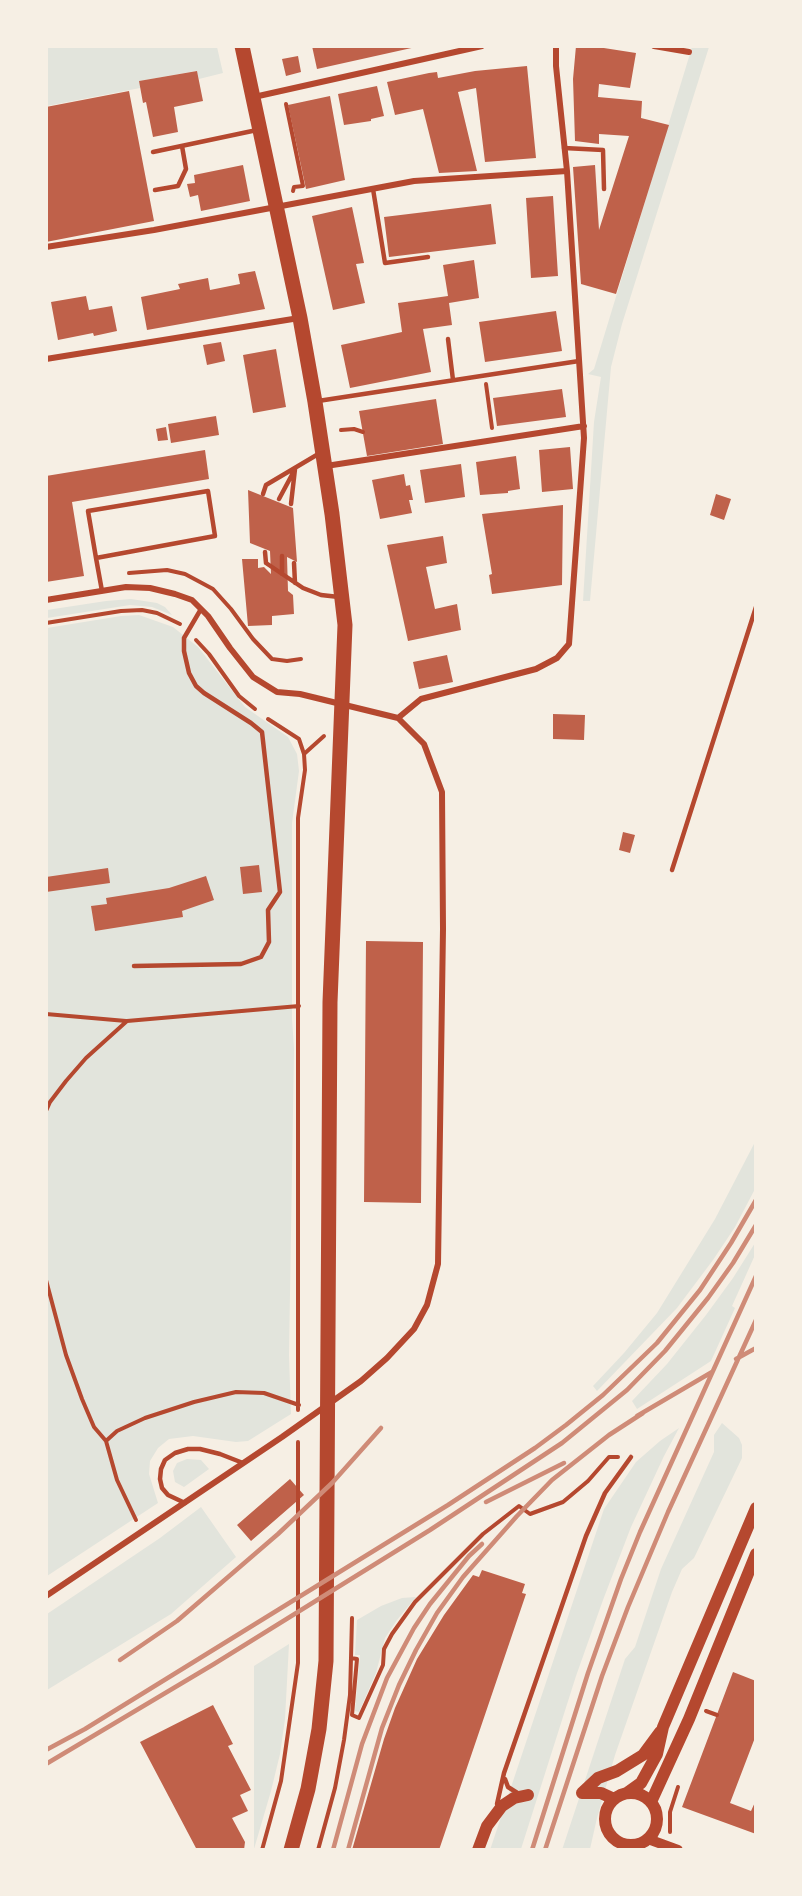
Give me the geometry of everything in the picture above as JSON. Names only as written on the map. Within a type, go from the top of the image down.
[{"type":"main road","points":[[242,46],[300,318],[315,402],[345,633],[330,1002],[326,1661],[308,1789],[291,1850]]},
{"type":"main road","points":[[627,1793],[644,1796],[651,1802],[655,1809],[656,1825],[648,1839],[633,1845],[612,1845],[605,1821],[609,1806],[614,1799],[640,1783],[657,1754],[663,1727],[756,1508]]},
{"type":"main road","points":[[651,1802],[689,1719],[756,1554]]},
{"type":"main road","points":[[614,1799],[601,1793],[582,1793],[598,1778],[617,1771],[644,1755],[663,1727]]},
{"type":"main road","points":[[478,1850],[492,1818],[502,1806],[525,1795]]},
{"type":"street","points":[[253,97],[482,46]]},
{"type":"street","points":[[398,718],[421,699],[536,669],[557,658],[569,644],[584,426],[556,46]]},
{"type":"street","points":[[654,46],[689,52]]},
{"type":"street","points":[[46,247],[414,181],[567,171]]},
{"type":"street","points":[[46,359],[300,318]]},
{"type":"street","points":[[324,459],[494,440],[584,426]]},
{"type":"street","points":[[46,600],[126,587],[150,588],[192,600],[253,677],[277,692],[300,694],[398,718],[424,744],[442,792],[443,929],[438,1264],[428,1305],[414,1329],[387,1358],[361,1380],[185,1503],[46,1596]]},
{"type":"street","points":[[648,1839],[678,1850]]},
{"type":"lane","points":[[153,152],[260,130]]},
{"type":"lane","points":[[155,190],[178,186],[186,169],[182,146]]},
{"type":"lane","points":[[564,148],[603,150],[604,189]]},
{"type":"lane","points":[[373,189],[385,263],[428,257]]},
{"type":"lane","points":[[448,339],[453,381]]},
{"type":"lane","points":[[315,402],[579,361]]},
{"type":"lane","points":[[263,494],[266,485],[295,469],[324,459]]},
{"type":"lane","points":[[279,499],[295,469]]},
{"type":"lane","points":[[291,504],[295,469]]},
{"type":"lane","points":[[96,558],[215,536],[208,490],[88,511],[96,558],[102,591]]},
{"type":"lane","points":[[265,552],[266,563],[295,583],[321,596],[342,597]]},
{"type":"lane","points":[[282,556],[282,574]]},
{"type":"lane","points":[[294,563],[295,583]]},
{"type":"lane","points":[[672,870],[756,607]]},
{"type":"lane","points":[[134,966],[241,964],[261,957],[269,942],[268,909],[280,892],[262,732],[196,686],[189,673],[184,651],[184,638],[201,609]]},
{"type":"lane","points":[[185,1503],[168,1495],[162,1488],[161,1469],[165,1460],[170,1456],[188,1449],[200,1449],[243,1463]]},
{"type":"lane","points":[[492,1818],[500,1796],[504,1773],[586,1536],[605,1493],[631,1457]]},
{"type":"lane","points":[[504,1773],[508,1787],[525,1795]]},
{"type":"path","points":[[286,104],[303,186],[294,187],[293,192]]},
{"type":"path","points":[[485,376],[494,440]]},
{"type":"path","points":[[341,430],[354,429],[363,432]]},
{"type":"path","points":[[46,622],[142,610],[172,619],[188,631]]},
{"type":"path","points":[[46,1014],[127,1022],[298,1006],[298,1417]]},
{"type":"path","points":[[46,1111],[48,1102],[86,1058],[127,1022]]},
{"type":"path","points":[[46,1280],[66,1355],[82,1399],[94,1427],[106,1441],[117,1480],[138,1523]]},
{"type":"path","points":[[106,1441],[117,1431],[145,1418],[194,1402],[236,1392],[264,1393],[307,1407]]},
{"type":"path","points":[[262,1850],[281,1781],[298,1663],[298,1441]]},
{"type":"path","points":[[351,1658],[357,1659],[352,1715],[359,1718],[383,1665],[384,1649],[392,1634],[415,1602],[483,1534],[519,1506],[530,1514],[562,1502],[588,1481],[609,1457],[631,1457]]},
{"type":"path","points":[[318,1850],[335,1788],[344,1740],[350,1695],[352,1618]]},
{"type":"path","points":[[706,1711],[717,1715]]},
{"type":"shaded area","points":[[47,47],[217,47],[223,73],[199,79],[196,71],[140,81],[140,88],[47,106]]},
{"type":"shaded area","points":[[692,47],[709,47],[622,324],[611,367],[590,601],[583,601],[594,422],[601,377],[588,374],[594,369]]},
{"type":"shaded area","points":[[131,599],[157,603],[165,607],[172,615],[152,607],[130,605],[47,618],[47,610]]},
{"type":"shaded area","points":[[139,615],[173,627],[198,647],[245,707],[288,737],[297,754],[299,771],[292,823],[294,1049],[289,1355],[291,1414],[248,1441],[236,1442],[193,1436],[169,1439],[158,1448],[150,1461],[149,1474],[158,1503],[47,1576],[47,628]]},
{"type":"shaded area","points":[[755,1142],[755,1189],[735,1227],[677,1308],[597,1391],[593,1386],[657,1313],[715,1219]]},
{"type":"shaded area","points":[[755,1243],[755,1255],[732,1306],[735,1308],[711,1361],[637,1409],[632,1401],[667,1364],[706,1315]]},
{"type":"shaded area","points":[[722,1423],[739,1438],[742,1445],[742,1458],[694,1558],[682,1569],[672,1592],[615,1755],[590,1849],[562,1850],[625,1659],[635,1647],[661,1569],[714,1452],[714,1435]]},
{"type":"shaded area","points":[[679,1428],[631,1527],[603,1600],[576,1676],[521,1849],[490,1850],[604,1509],[636,1462]]},
{"type":"shaded area","points":[[187,1459],[201,1460],[209,1469],[184,1487],[175,1482],[173,1471],[177,1463]]},
{"type":"shaded area","points":[[201,1507],[236,1557],[171,1614],[47,1690],[47,1614],[160,1538]]},
{"type":"shaded area","points":[[416,1597],[385,1638],[376,1673],[359,1712],[355,1711],[360,1655],[355,1655],[357,1620],[381,1606],[402,1598]]},
{"type":"shaded area","points":[[289,1644],[285,1719],[280,1754],[254,1849],[254,1666]]},
{"type":"building","points":[[312,46],[416,46],[416,47],[317,69]]},
{"type":"building","points":[[576,46],[636,53],[630,88],[599,84],[598,97],[642,101],[641,118],[669,125],[616,294],[581,284],[573,167],[595,165],[599,230],[629,136],[599,134],[599,144],[575,141],[573,79]]},
{"type":"building","points":[[298,56],[301,72],[286,76],[282,59]]},
{"type":"building","points":[[527,66],[536,158],[485,162],[476,88],[458,92],[477,171],[439,173],[423,109],[395,115],[387,82],[437,72],[438,78],[475,71]]},
{"type":"building","points":[[197,71],[203,101],[174,107],[178,132],[153,137],[139,81]]},
{"type":"building","points":[[377,86],[384,116],[371,119],[371,121],[344,125],[338,94]]},
{"type":"building","points":[[129,91],[154,221],[46,242],[46,107]]},
{"type":"building","points":[[330,96],[345,180],[306,189],[288,105]]},
{"type":"building","points":[[243,165],[250,201],[201,211],[198,195],[190,197],[187,184],[195,183],[194,175]]},
{"type":"building","points":[[553,196],[558,276],[531,278],[526,198]]},
{"type":"building","points":[[491,204],[496,244],[389,257],[384,217]]},
{"type":"building","points":[[352,207],[364,263],[356,264],[365,303],[333,310],[312,216]]},
{"type":"building","points":[[474,260],[479,298],[449,303],[452,325],[423,329],[431,372],[350,388],[341,345],[402,332],[398,303],[448,296],[443,265]]},
{"type":"building","points":[[255,271],[265,309],[147,330],[141,297],[180,289],[178,284],[208,278],[210,290],[240,284],[238,274]]},
{"type":"building","points":[[86,296],[89,310],[112,306],[117,331],[58,340],[51,302]]},
{"type":"building","points":[[556,311],[562,351],[485,362],[479,322]]},
{"type":"building","points":[[221,342],[225,361],[207,365],[203,345]]},
{"type":"building","points":[[276,349],[286,407],[253,413],[243,355]]},
{"type":"building","points":[[562,389],[566,417],[497,426],[493,398]]},
{"type":"building","points":[[436,399],[443,444],[367,456],[359,411]]},
{"type":"building","points":[[216,416],[219,435],[171,443],[168,424]]},
{"type":"building","points":[[166,427],[168,440],[158,441],[156,429]]},
{"type":"building","points":[[570,447],[573,489],[542,492],[539,450]]},
{"type":"building","points":[[205,450],[209,479],[72,502],[84,576],[46,582],[46,476]]},
{"type":"building","points":[[516,456],[520,489],[508,491],[508,493],[480,495],[476,462]]},
{"type":"building","points":[[461,464],[465,497],[425,503],[420,470]]},
{"type":"building","points":[[404,474],[406,486],[410,485],[413,500],[409,500],[412,513],[380,519],[372,480]]},
{"type":"building","points":[[248,490],[293,508],[297,562],[287,557],[288,591],[293,595],[294,614],[272,616],[272,625],[248,626],[242,559],[258,559],[258,568],[264,567],[271,574],[270,551],[250,543]]},
{"type":"building","points":[[716,494],[731,499],[724,520],[710,515]]},
{"type":"building","points":[[563,505],[562,585],[492,594],[489,575],[492,574],[482,514]]},
{"type":"building","points":[[443,536],[447,563],[426,567],[435,609],[457,604],[461,630],[408,641],[387,545]]},
{"type":"building","points":[[447,655],[453,682],[419,689],[413,662]]},
{"type":"building","points":[[553,714],[585,715],[584,740],[553,739]]},
{"type":"building","points":[[623,832],[635,835],[630,853],[619,850]]},
{"type":"building","points":[[259,865],[262,892],[243,894],[240,867]]},
{"type":"building","points":[[108,868],[110,883],[46,892],[46,877]]},
{"type":"building","points":[[206,876],[214,900],[182,911],[183,917],[95,931],[91,906],[107,904],[106,898],[169,888]]},
{"type":"building","points":[[366,941],[423,942],[421,1203],[364,1202]]},
{"type":"building","points":[[290,1479],[304,1495],[251,1541],[237,1525]]},
{"type":"building","points":[[482,1570],[525,1584],[522,1593],[526,1594],[439,1850],[352,1850],[384,1739],[417,1659],[444,1615],[473,1575],[479,1577]]},
{"type":"building","points":[[733,1672],[756,1681],[756,1735],[730,1803],[751,1811],[756,1800],[756,1834],[682,1807]]},
{"type":"building","points":[[213,1705],[233,1744],[228,1746],[251,1790],[240,1795],[248,1811],[232,1818],[245,1842],[244,1850],[197,1850],[140,1742]]},
{"type":"railway","points":[[46,1750],[85,1729],[448,1505],[566,1425],[603,1395],[657,1343],[700,1290],[756,1200]]},
{"type":"railway","points":[[46,1764],[214,1664],[430,1530],[562,1443],[627,1390],[665,1351],[708,1298],[756,1225]]},
{"type":"railway","points":[[532,1850],[588,1673],[621,1579],[756,1276]]},
{"type":"railway","points":[[545,1850],[602,1676],[628,1607],[668,1512],[756,1320]]},
{"type":"railway","points":[[736,1359],[756,1348]]},
{"type":"railway","points":[[637,1416],[712,1372]]},
{"type":"railway","points":[[348,1850],[382,1728],[399,1685],[437,1613],[463,1577],[552,1480],[609,1435],[643,1413]]},
{"type":"railway","points":[[120,1660],[177,1621],[278,1534],[332,1483],[381,1428]]},
{"type":"railway","points":[[486,1502],[564,1463]]},
{"type":"railway","points":[[333,1850],[362,1744],[387,1678],[430,1604],[469,1556],[482,1544]]}]
